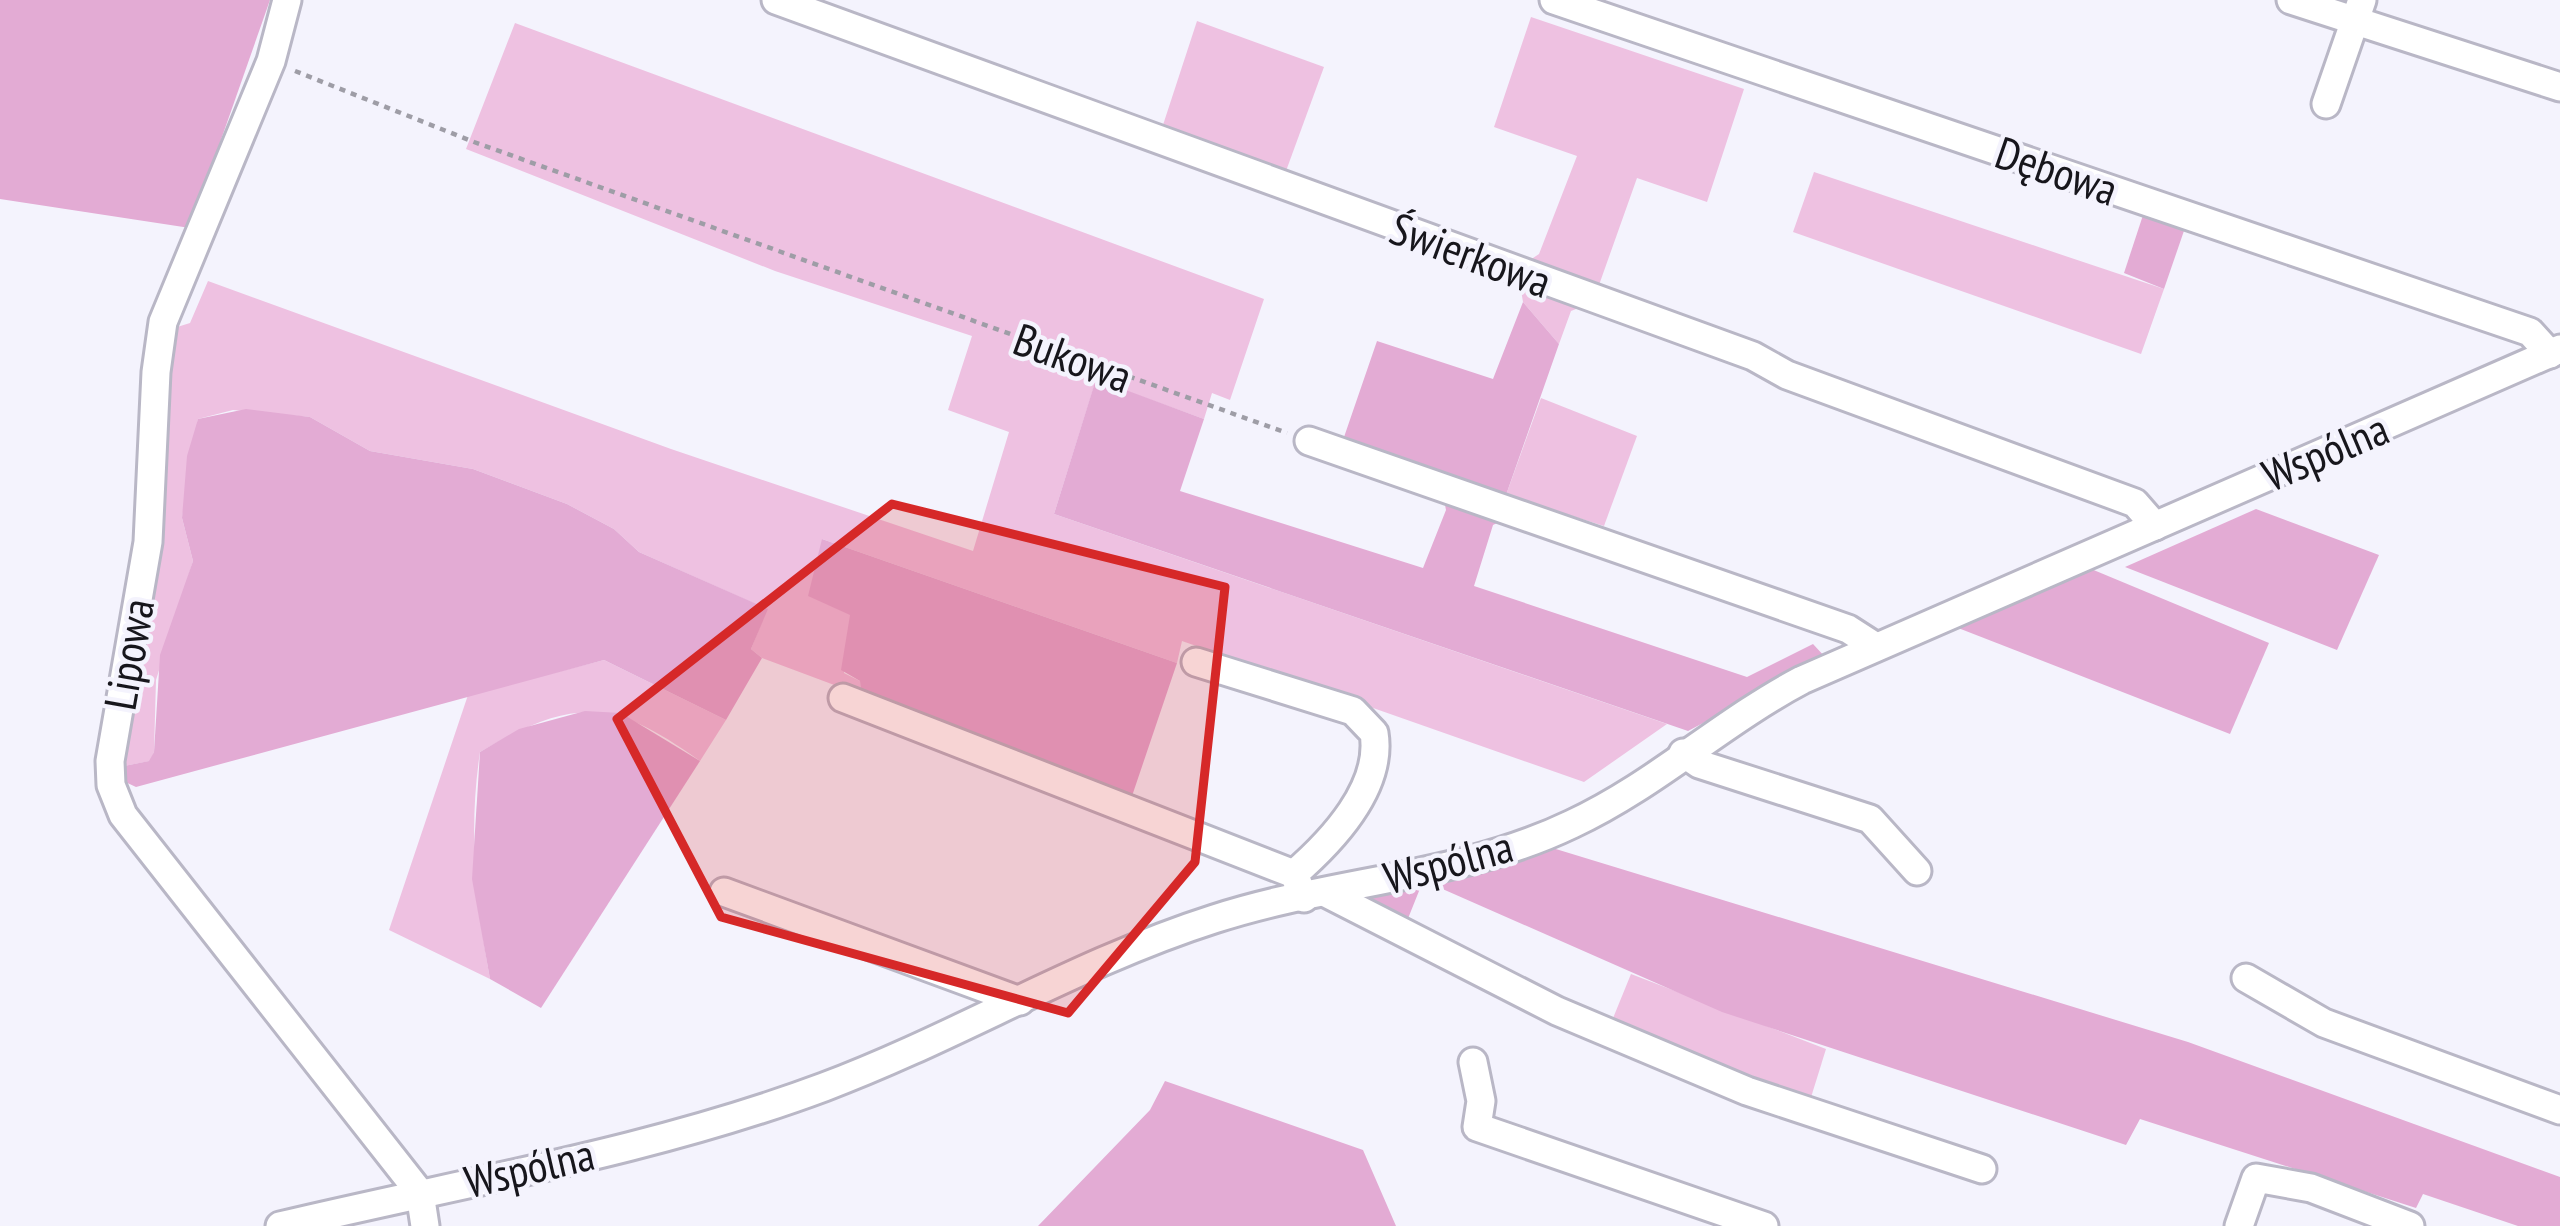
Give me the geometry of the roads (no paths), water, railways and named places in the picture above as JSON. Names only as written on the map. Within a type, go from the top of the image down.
[{"type":"street","name":"Lipowa","points":[[287,0],[271,61],[164,322],[156,372],[148,542],[110,760],[111,785],[123,815],[420,1193],[425,1226]]},
{"type":"street","name":"Świerkowa","points":[[776,0],[1753,356],[1787,375],[2135,503],[2155,526]]},
{"type":"street","name":"Dębowa","points":[[1554,0],[2530,332],[2555,352]]},
{"type":"street","points":[[2291,0],[2358,10],[2560,87]]},
{"type":"street","points":[[2326,104],[2358,10]]},
{"type":"street","name":"Wspólna","points":[[280,1226],[753,1111],[900,1057],[1106,957],[1218,917],[1308,888],[1490,854],[1572,825],[1753,706],[1876,647],[2555,352]]},
{"type":"street","points":[[1310,441],[1848,629],[1876,647]]},
{"type":"street","points":[[1196,662],[1352,711],[1374,733],[1371,774],[1308,888]]},
{"type":"street","points":[[843,698],[1308,888],[1578,1020],[1748,1090],[1982,1169]]},
{"type":"street","points":[[1684,753],[1700,764],[1870,819],[1917,871]]},
{"type":"street","points":[[724,892],[1019,1001]]},
{"type":"street","points":[[2246,978],[2324,1023],[2560,1110]]},
{"type":"street","points":[[1473,1062],[1480,1101],[1477,1127],[1764,1226]]},
{"type":"street","points":[[2239,1226],[2256,1178],[2312,1188],[2410,1226]]}]
